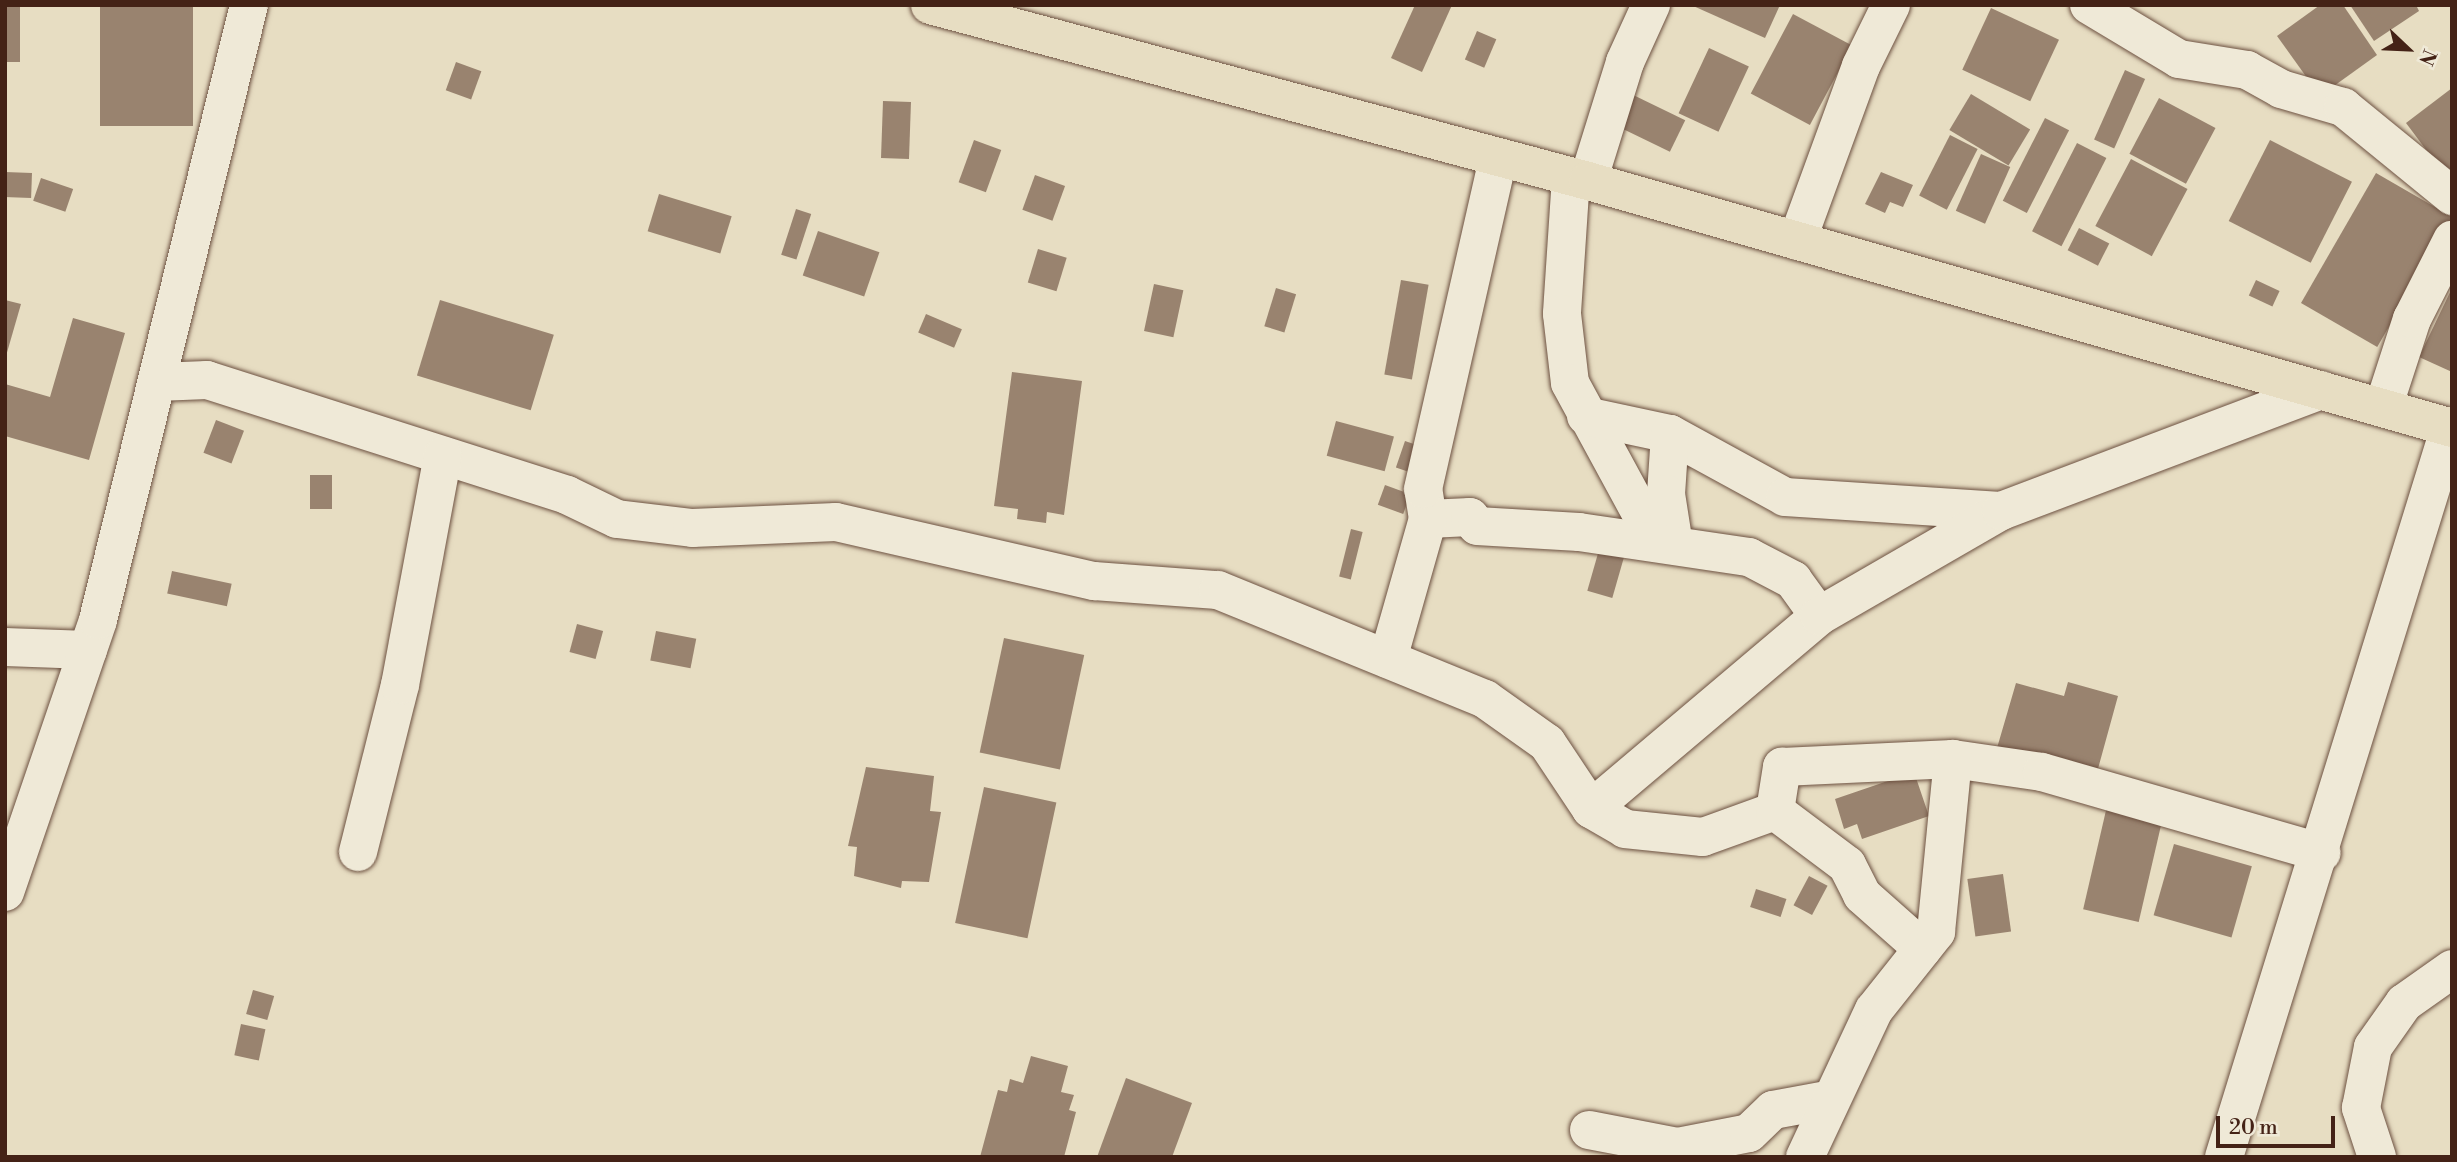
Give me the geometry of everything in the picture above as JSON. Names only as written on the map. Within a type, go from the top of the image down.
[{"type":"main road","points":[[930,5],[1579,179],[2451,427]]},
{"type":"street","points":[[5,892],[88,650],[249,5]]},
{"type":"street","points":[[1651,5],[1579,179],[1562,314],[1570,383],[1586,416],[1665,544]]},
{"type":"street","points":[[1797,241],[1861,66],[1891,5]]},
{"type":"street","points":[[2089,5],[2179,60],[2247,71],[2281,89],[2343,107],[2452,196]]},
{"type":"street","points":[[1388,659],[1428,519],[1423,489],[1498,158]]},
{"type":"street","points":[[2383,408],[2412,320],[2452,240]]},
{"type":"street","points":[[172,319],[207,380]]},
{"type":"street","points":[[157,382],[207,380],[567,495],[617,519],[692,528],[836,522],[1094,581],[1218,590],[1485,699],[1548,743],[1591,809],[1625,830],[1703,837],[1775,811]]},
{"type":"street","points":[[1591,809],[1819,616],[2001,511],[2321,390]]},
{"type":"street","points":[[1586,416],[1670,434],[1785,496],[2001,511]]},
{"type":"street","points":[[2224,1157],[2322,853],[2451,427]]},
{"type":"street","points":[[1665,544],[1670,434]]},
{"type":"street","points":[[358,852],[400,685],[443,456]]},
{"type":"street","points":[[1428,519],[1470,517],[1477,526],[1665,544],[1749,557],[1793,580],[1819,616]]},
{"type":"street","points":[[5,647],[88,650]]},
{"type":"street","points":[[1775,811],[1782,767],[1954,759],[2042,772],[2211,816],[2322,853]]},
{"type":"street","points":[[1805,1157],[1827,1100],[1874,1010],[1936,932],[1954,759]]},
{"type":"street","points":[[1775,811],[1847,865],[1862,895],[1923,950]]},
{"type":"street","points":[[2377,1157],[2361,1108],[2373,1047],[2404,1003],[2452,969]]},
{"type":"street","points":[[1588,1130],[1678,1147],[1749,1133],[1773,1110],[1827,1100]]},
{"type":"building","points":[[5,5],[20,5],[20,62],[5,62]]},
{"type":"building","points":[[100,5],[193,5],[193,126],[100,126]]},
{"type":"building","points":[[1415,5],[1452,5],[1422,72],[1391,58]]},
{"type":"building","points":[[1691,5],[1780,5],[1765,38]]},
{"type":"building","points":[[2320,5],[2343,5],[2377,55],[2320,96],[2277,36]]},
{"type":"building","points":[[2350,5],[2416,5],[2419,11],[2374,41]]},
{"type":"building","points":[[1991,8],[2059,40],[2030,101],[1962,70]]},
{"type":"building","points":[[1793,14],[1852,45],[1810,125],[1751,93]]},
{"type":"building","points":[[1477,31],[1496,39],[1484,68],[1465,60]]},
{"type":"building","points":[[1709,48],[1749,67],[1718,132],[1679,113]]},
{"type":"building","points":[[456,62],[481,71],[471,99],[446,90]]},
{"type":"building","points":[[2125,70],[2145,79],[2114,148],[2094,139]]},
{"type":"building","points":[[2452,88],[2452,176],[2448,179],[2406,123]]},
{"type":"building","points":[[1625,91],[1685,120],[1670,152],[1610,122]]},
{"type":"building","points":[[1971,94],[2030,130],[2009,166],[1949,130]]},
{"type":"building","points":[[2159,98],[2216,128],[2186,184],[2129,154]]},
{"type":"building","points":[[883,101],[911,102],[909,159],[881,158]]},
{"type":"building","points":[[2045,118],[2069,130],[2027,213],[2003,201]]},
{"type":"building","points":[[1950,135],[1978,149],[1947,210],[1919,196]]},
{"type":"building","points":[[974,140],[1001,150],[986,192],[959,182]]},
{"type":"building","points":[[2270,140],[2352,182],[2311,263],[2229,221]]},
{"type":"building","points":[[2077,143],[2106,158],[2061,246],[2032,231]]},
{"type":"building","points":[[1981,154],[2010,167],[1985,224],[1956,211]]},
{"type":"building","points":[[2131,159],[2188,189],[2152,256],[2095,226]]},
{"type":"building","points":[[5,172],[32,173],[31,198],[5,197]]},
{"type":"building","points":[[1881,172],[1913,185],[1903,207],[1890,202],[1885,213],[1865,204]]},
{"type":"building","points":[[2376,173],[2452,217],[2377,347],[2301,303]]},
{"type":"building","points":[[1035,175],[1065,186],[1052,221],[1022,210]]},
{"type":"building","points":[[41,178],[73,189],[65,212],[33,201]]},
{"type":"building","points":[[659,194],[732,216],[720,254],[648,231]]},
{"type":"building","points":[[796,209],[811,214],[796,260],[781,255]]},
{"type":"building","points":[[2079,228],[2109,243],[2098,266],[2068,250]]},
{"type":"building","points":[[818,231],[879,252],[864,297],[803,275]]},
{"type":"building","points":[[1038,249],[1067,258],[1056,291],[1028,282]]},
{"type":"building","points":[[1401,280],[1429,285],[1412,379],[1384,375]]},
{"type":"building","points":[[2256,280],[2280,291],[2272,306],[2249,295]]},
{"type":"building","points":[[1154,284],[1183,290],[1173,337],[1144,331]]},
{"type":"building","points":[[1276,288],[1296,294],[1284,332],[1264,326]]},
{"type":"building","points":[[2452,288],[2452,372],[2419,357]]},
{"type":"building","points":[[5,300],[21,304],[6,356],[5,356]]},
{"type":"building","points":[[440,300],[554,335],[531,410],[417,376]]},
{"type":"building","points":[[926,314],[962,329],[954,348],[918,332]]},
{"type":"building","points":[[73,318],[125,333],[89,460],[5,436],[5,384],[50,397]]},
{"type":"building","points":[[1012,372],[1082,381],[1064,515],[1047,512],[1046,523],[1017,519],[1018,509],[994,506]]},
{"type":"building","points":[[216,420],[244,431],[231,463],[203,453]]},
{"type":"building","points":[[1336,421],[1394,437],[1385,471],[1327,456]]},
{"type":"building","points":[[1405,441],[1428,449],[1419,475],[1396,467]]},
{"type":"building","points":[[310,475],[332,475],[332,509],[310,509]]},
{"type":"building","points":[[1385,485],[1410,494],[1403,514],[1378,505]]},
{"type":"building","points":[[1351,529],[1363,532],[1351,579],[1339,577]]},
{"type":"building","points":[[1603,536],[1628,543],[1612,598],[1587,591]]},
{"type":"building","points":[[172,571],[232,584],[227,606],[167,593]]},
{"type":"building","points":[[577,624],[603,631],[596,659],[569,652]]},
{"type":"building","points":[[656,631],[696,639],[691,668],[650,660]]},
{"type":"building","points":[[1004,638],[1084,655],[1060,769],[980,752]]},
{"type":"building","points":[[2068,682],[2118,696],[2096,776],[1997,748],[2016,683],[2064,696]]},
{"type":"building","points":[[866,767],[934,776],[930,811],[941,812],[929,882],[902,881],[901,888],[854,876],[857,847],[848,846]]},
{"type":"building","points":[[1914,772],[1929,816],[1862,839],[1857,824],[1844,829],[1835,799]]},
{"type":"building","points":[[984,787],[1056,802],[1027,938],[955,923]]},
{"type":"building","points":[[2107,806],[2163,819],[2139,922],[2083,909]]},
{"type":"building","points":[[2174,844],[2252,866],[2231,937],[2154,915]]},
{"type":"building","points":[[2003,874],[2011,931],[1975,936],[1967,879]]},
{"type":"building","points":[[1809,876],[1828,886],[1812,915],[1794,905]]},
{"type":"building","points":[[1756,889],[1786,899],[1781,917],[1750,907]]},
{"type":"building","points":[[253,990],[274,996],[267,1020],[246,1014]]},
{"type":"building","points":[[241,1024],[265,1029],[259,1060],[234,1055]]},
{"type":"building","points":[[1031,1056],[1068,1066],[1061,1092],[1074,1095],[1069,1110],[1076,1112],[1064,1157],[980,1157],[998,1090],[1007,1092],[1010,1079],[1023,1083]]},
{"type":"building","points":[[1126,1078],[1192,1103],[1172,1157],[1097,1157]]}]
